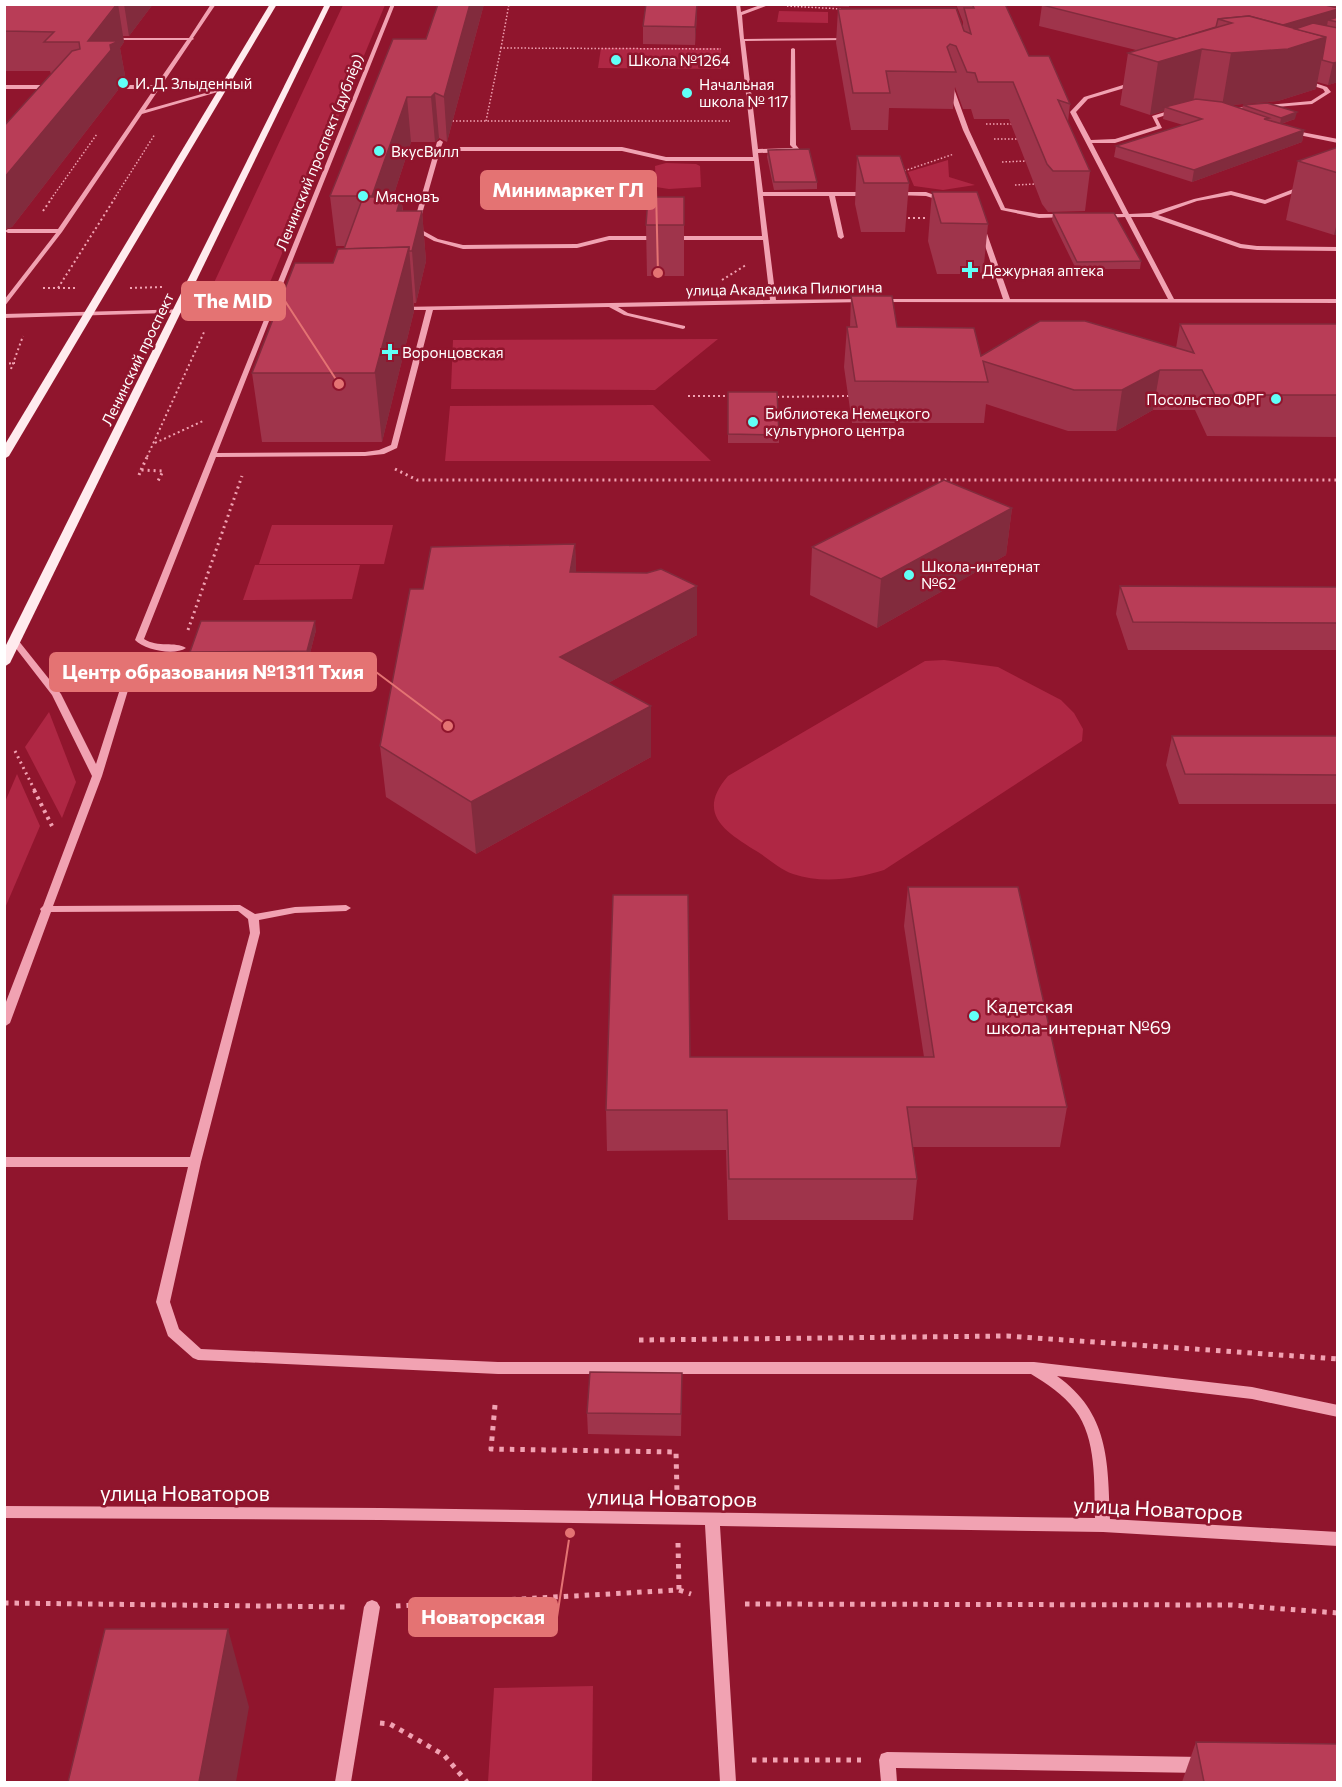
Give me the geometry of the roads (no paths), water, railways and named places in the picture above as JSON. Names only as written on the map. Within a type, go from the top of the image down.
[{"type":"main road","points":[[4,456],[274,4]]},
{"type":"main road","name":"Ленинский проспект","points":[[4,663],[328,4]]},
{"type":"street","points":[[4,307],[60,231],[139,113],[161,87],[214,4]]},
{"type":"street","name":"Ленинский проспект (дублёр)","points":[[182,648],[156,648],[144,645],[139,640],[268,312],[393,4]]},
{"type":"street","points":[[738,4],[773,301]]},
{"type":"street","points":[[739,14],[769,4]]},
{"type":"street","points":[[105,39],[192,39]]},
{"type":"street","points":[[742,40],[860,39]]},
{"type":"street","points":[[755,152],[797,150],[793,145],[793,49]]},
{"type":"street","points":[[1149,80],[1086,98],[1073,112],[1172,301]]},
{"type":"street","points":[[1243,117],[1222,110],[1312,102],[1328,92],[1325,88],[1300,80]]},
{"type":"street","points":[[948,83],[964,124],[1004,209],[1039,216],[1072,216]]},
{"type":"street","points":[[4,87],[61,87],[54,95]]},
{"type":"street","points":[[121,87],[161,87]]},
{"type":"street","points":[[139,113],[225,89]]},
{"type":"street","points":[[1088,142],[1115,141],[1161,127],[1154,117],[1184,109]]},
{"type":"street","points":[[1287,131],[1338,141]]},
{"type":"street","points":[[1320,136],[1331,133]]},
{"type":"street","points":[[756,159],[666,159],[622,149],[439,146],[415,229],[436,240],[463,247],[578,246],[609,238],[765,238]]},
{"type":"street","points":[[1094,216],[1152,215],[1196,200],[1231,193],[1265,202],[1317,182]]},
{"type":"street","points":[[760,194],[879,194]]},
{"type":"street","points":[[832,194],[842,237]]},
{"type":"street","points":[[891,194],[926,194],[944,198],[950,208]]},
{"type":"street","points":[[1152,215],[1240,246],[1338,249]]},
{"type":"street","points":[[973,223],[983,229],[1007,301]]},
{"type":"street","points":[[8,231],[60,231]]},
{"type":"street","name":"улица Академика Пилюгина","points":[[394,308],[773,301],[1338,301]]},
{"type":"street","points":[[609,304],[636,317],[683,327]]},
{"type":"street","points":[[4,307],[88,313]]},
{"type":"street","points":[[4,316],[178,310],[268,312],[298,308]]},
{"type":"street","points":[[213,454],[365,454],[394,446],[430,308]]},
{"type":"street","points":[[15,642],[56,694],[97,776]]},
{"type":"street","points":[[4,1023],[97,776],[132,664]]},
{"type":"street","points":[[45,909],[240,908],[253,918],[255,933],[195,1162],[163,1302],[173,1332],[198,1354],[498,1368],[1033,1368],[1252,1393],[1338,1411]]},
{"type":"street","points":[[253,918],[295,910],[346,908]]},
{"type":"street","points":[[4,1162],[195,1162]]},
{"type":"street","points":[[1033,1368],[1069,1393],[1086,1414],[1100,1456],[1103,1525]]},
{"type":"street","name":"улица Новаторов","points":[[4,1512],[712,1518],[1103,1525],[1338,1539]]},
{"type":"street","points":[[712,1518],[728,1782]]},
{"type":"street","points":[[343,1782],[372,1607]]},
{"type":"street","points":[[889,1782],[887,1760],[1219,1765]]},
{"type":"place","name":"Школа №1264","points":[[616,60]]},
{"type":"place","name":"И. Д. Злыденный","points":[[123,83]]},
{"type":"place","name":"Начальная школа № 117","points":[[687,93]]},
{"type":"place","name":"ВкусВилл","points":[[379,151]]},
{"type":"place","name":"Мясновъ","points":[[363,196]]},
{"type":"place","name":"Дежурная аптека","points":[[970,270]]},
{"type":"place","name":"Минимаркет ГЛ","points":[[658,273]]},
{"type":"place","name":"Воронцовская","points":[[390,352]]},
{"type":"place","name":"The MID","points":[[339,384]]},
{"type":"place","name":"Посольство ФРГ","points":[[1276,399]]},
{"type":"place","name":"Библиотека Немецкого культурного центра","points":[[753,422]]},
{"type":"place","name":"Школа-интернат №62","points":[[909,575]]},
{"type":"place","name":"Центр образования №1311 Тхия","points":[[448,726]]},
{"type":"place","name":"Кадетская школа-интернат №69","points":[[974,1016]]},
{"type":"place","name":"Новаторская","points":[[570,1533]]}]
